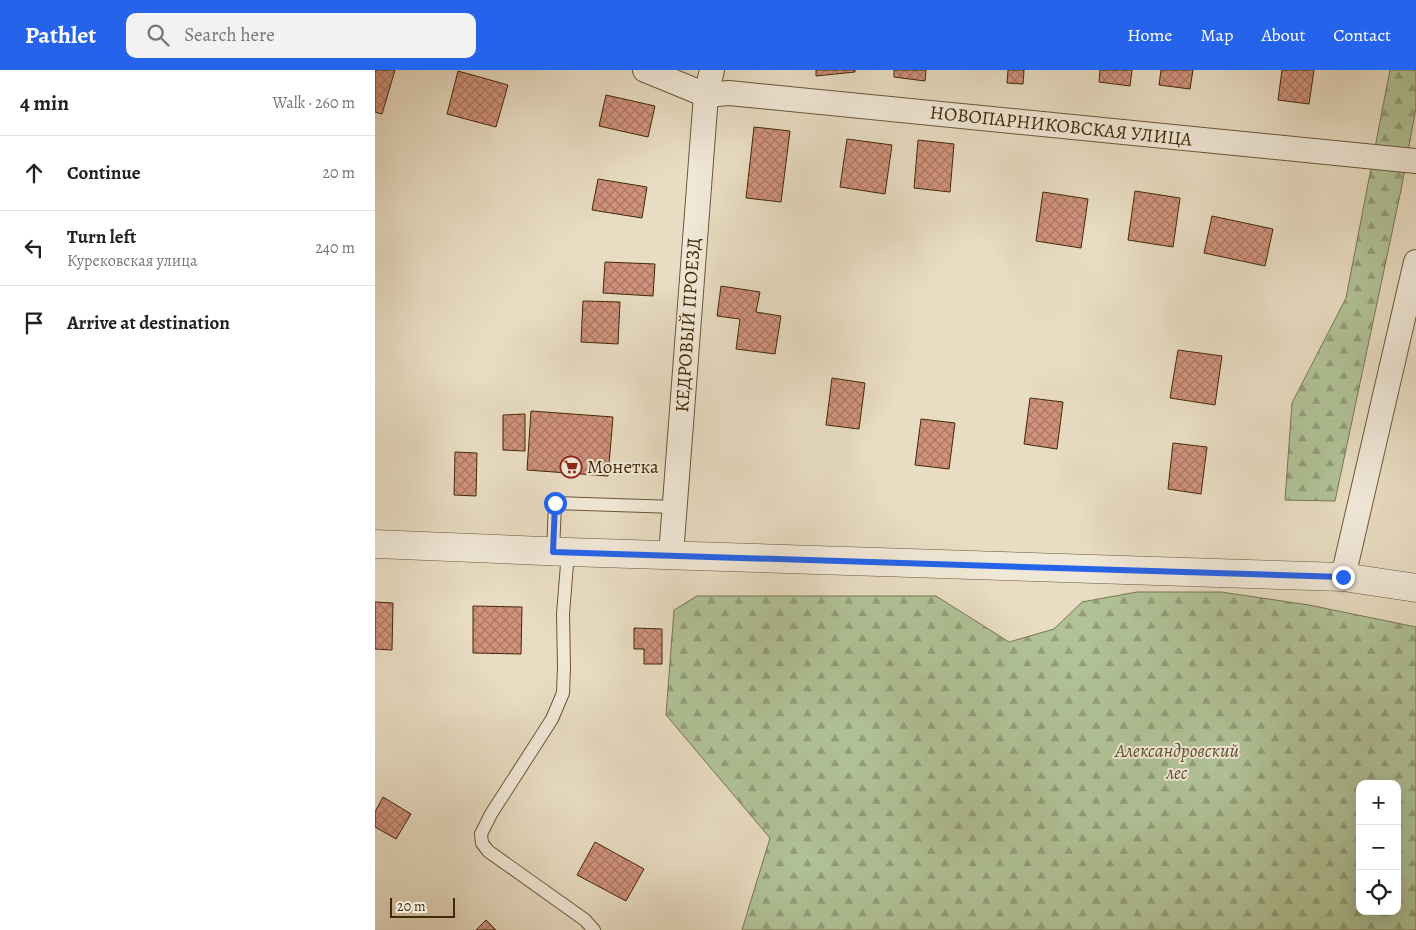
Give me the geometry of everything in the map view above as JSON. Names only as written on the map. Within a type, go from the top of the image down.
[{"type":"street","points":[[645,70],[705,95]]},
{"type":"street","name":"КЕДРОВЫЙ ПРОЕЗД","points":[[671,555],[705,95],[713,70]]},
{"type":"street","name":"НОВОПАРНИКОВСКАЯ УЛИЦА","points":[[705,95],[729,93],[1416,161]]},
{"type":"street","points":[[1343,577],[1416,262]]},
{"type":"street","points":[[375,544],[561,552],[1343,577],[1416,588]]},
{"type":"lane","points":[[594,930],[585,920],[488,851],[482,843],[481,834],[491,814],[552,719],[563,693],[565,667],[561,552],[555,503],[675,507]]},
{"type":"green space","points":[[1390,70],[1416,70],[1416,108],[1401,190],[1335,501],[1285,500],[1292,403],[1346,298]]},
{"type":"green space","name":"Александровский лес","points":[[1137,592],[1221,592],[1309,605],[1416,627],[1416,930],[742,930],[770,838],[666,715],[674,610],[697,596],[936,596],[1009,642],[1054,629],[1082,602]]},
{"type":"building","points":[[375,70],[395,70],[382,114],[375,112]]},
{"type":"building","points":[[816,70],[855,70],[855,72],[816,76]]},
{"type":"building","points":[[894,70],[926,70],[925,81],[894,77]]},
{"type":"building","points":[[1008,70],[1024,70],[1023,84],[1007,83]]},
{"type":"building","points":[[1100,70],[1132,70],[1130,86],[1099,82]]},
{"type":"building","points":[[1161,70],[1193,70],[1190,89],[1159,85]]},
{"type":"building","points":[[1282,70],[1314,70],[1309,104],[1278,100]]},
{"type":"building","points":[[458,71],[508,85],[496,127],[447,114]]},
{"type":"building","points":[[606,95],[655,106],[648,137],[599,126]]},
{"type":"building","points":[[754,127],[790,131],[781,202],[746,198]]},
{"type":"building","points":[[847,139],[892,145],[885,194],[840,187]]},
{"type":"building","points":[[918,140],[954,144],[950,192],[914,188]]},
{"type":"building","points":[[598,179],[647,187],[642,218],[592,210]]},
{"type":"building","points":[[1135,191],[1180,198],[1173,247],[1128,240]]},
{"type":"building","points":[[1043,192],[1088,199],[1081,248],[1036,241]]},
{"type":"building","points":[[1212,216],[1273,229],[1265,266],[1204,253]]},
{"type":"building","points":[[605,262],[655,264],[653,296],[603,293]]},
{"type":"building","points":[[721,286],[760,292],[756,312],[781,316],[775,354],[736,349],[740,319],[717,316]]},
{"type":"building","points":[[583,301],[620,302],[618,344],[581,342]]},
{"type":"building","points":[[1178,350],[1222,356],[1215,405],[1170,398]]},
{"type":"building","points":[[832,378],[865,383],[859,429],[826,425]]},
{"type":"building","points":[[1030,398],[1063,402],[1057,449],[1024,444]]},
{"type":"building","points":[[531,411],[613,417],[608,476],[527,470]]},
{"type":"building","points":[[525,414],[525,451],[503,450],[503,415]]},
{"type":"building","points":[[921,419],[955,423],[949,469],[915,465]]},
{"type":"building","points":[[1173,443],[1207,447],[1201,494],[1168,489]]},
{"type":"building","points":[[455,452],[477,453],[476,496],[454,495]]},
{"type":"building","points":[[375,602],[393,603],[392,650],[375,649]]},
{"type":"building","points":[[473,606],[522,607],[521,654],[473,653]]},
{"type":"building","points":[[634,628],[662,629],[662,664],[644,664],[644,649],[634,649]]},
{"type":"building","points":[[383,797],[411,814],[396,839],[375,827],[375,812]]},
{"type":"building","points":[[595,842],[644,869],[626,901],[577,875]]},
{"type":"building","points":[[486,920],[496,930],[476,930]]},
{"type":"place","name":"Монетка","points":[[571,467]]},
{"type":"route","points":[[555,503],[553,552],[1343,577]]}]
